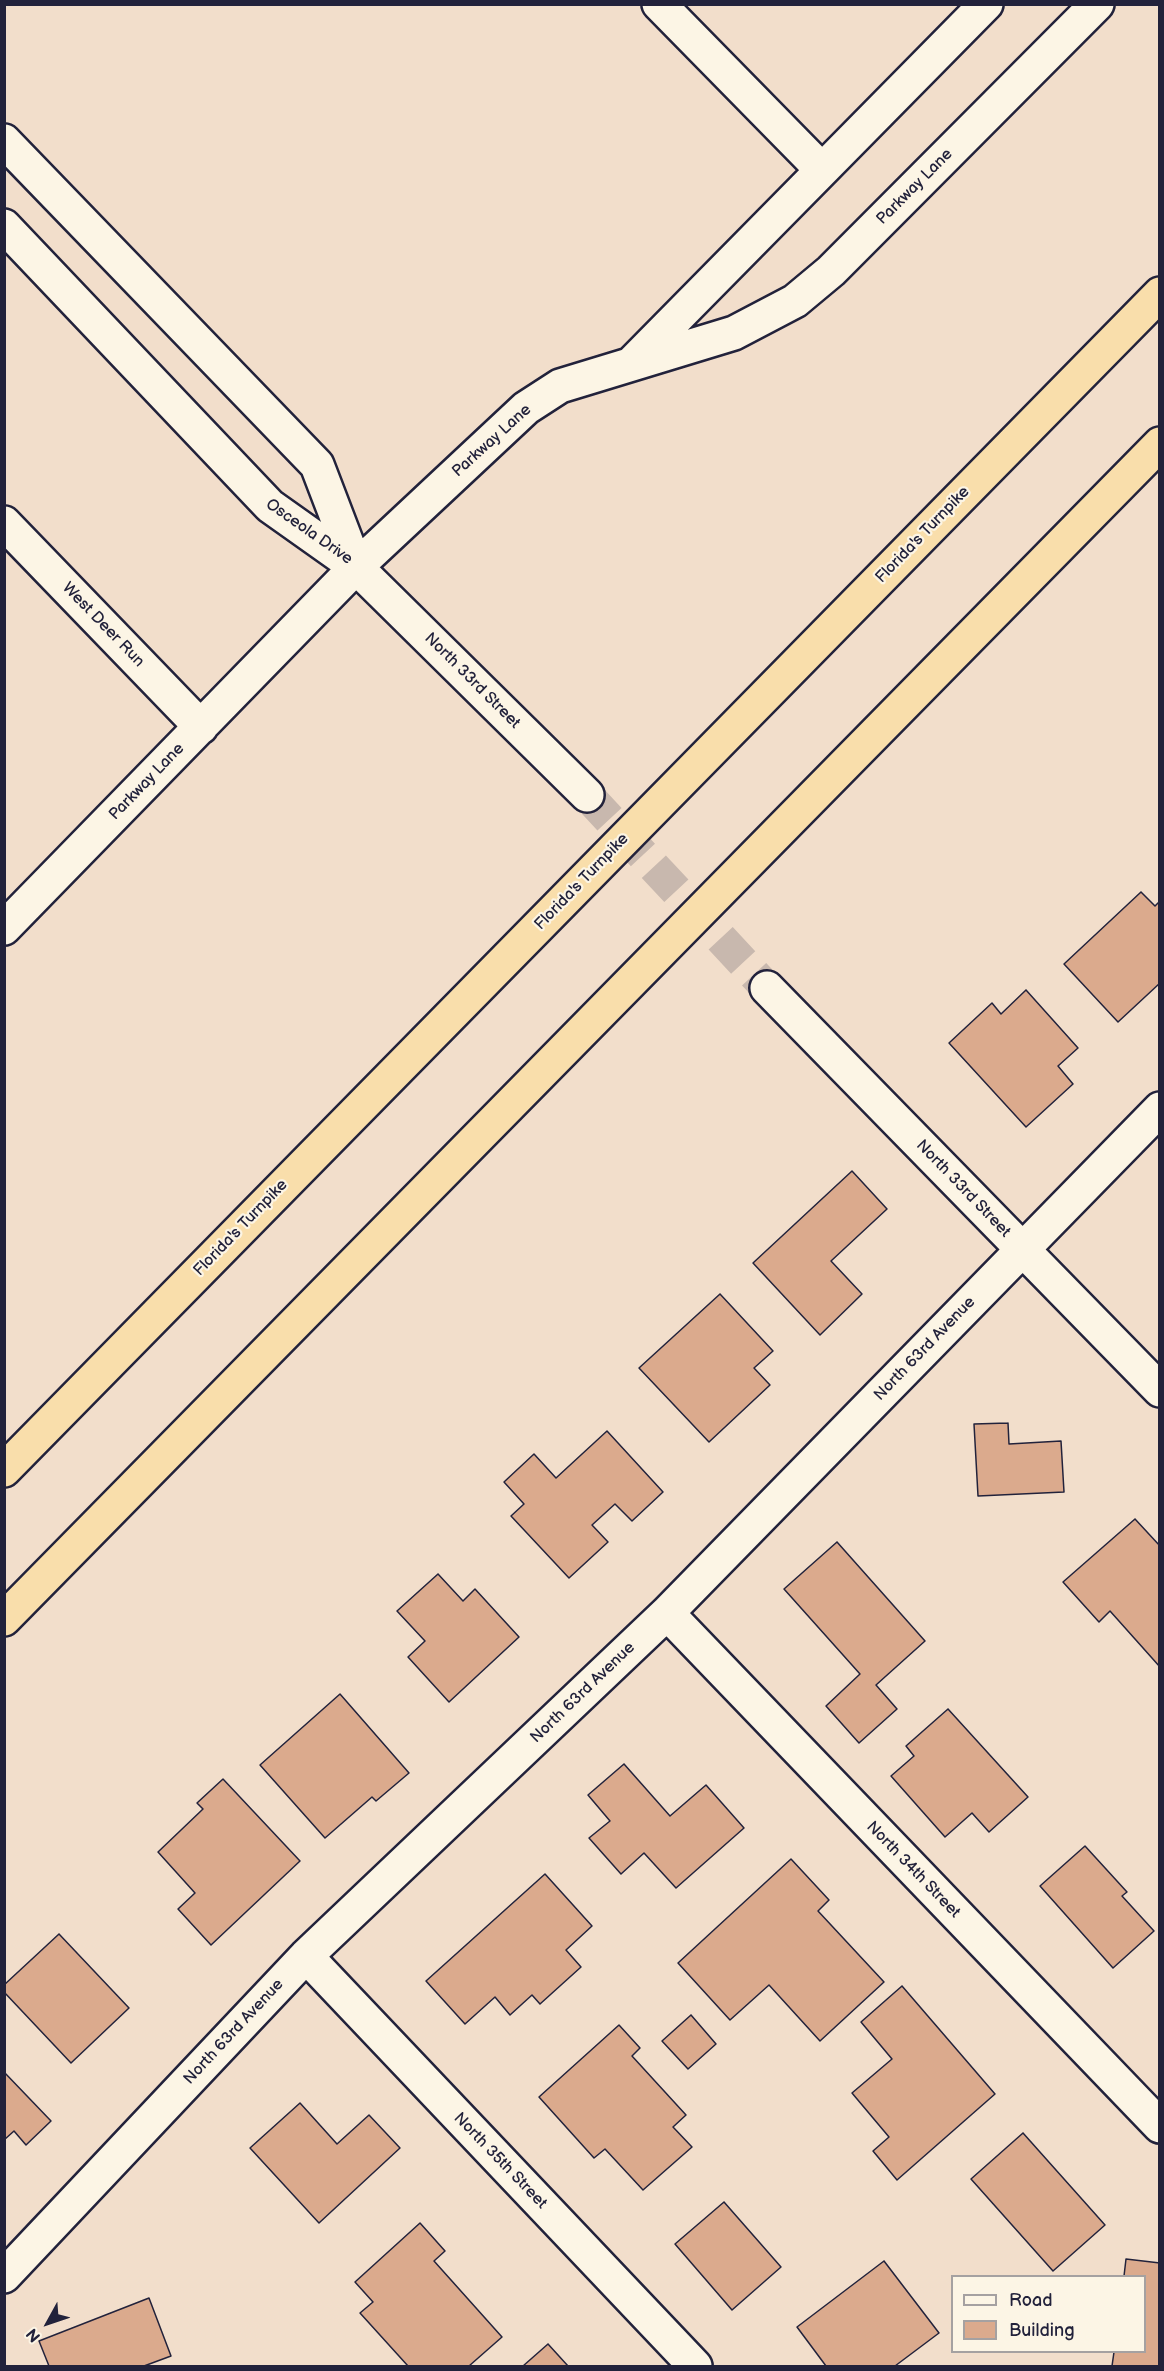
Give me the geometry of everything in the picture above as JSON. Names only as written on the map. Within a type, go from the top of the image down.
[{"type":"highway","name":"Florida's Turnpike","points":[[4,1470],[1160,294]]},
{"type":"highway","points":[[4,1619],[1160,444]]},
{"type":"street","points":[[659,4],[822,170]]},
{"type":"street","points":[[629,365],[986,4]]},
{"type":"street","name":"Parkway Lane","points":[[4,928],[356,567],[526,408],[560,386],[734,333],[795,301],[831,271],[1097,4]]},
{"type":"street","name":"Osceola Drive","points":[[4,141],[317,465],[356,567]]},
{"type":"street","name":"Osceola Drive","points":[[4,226],[270,506],[356,567]]},
{"type":"street","name":"West Deer Run","points":[[4,523],[201,727]]},
{"type":"street","name":"North 33rd Street","points":[[356,567],[588,795]]},
{"type":"street","name":"North 33rd Street","points":[[767,988],[1160,1390]]},
{"type":"street","name":"North 63rd Avenue","points":[[4,2276],[306,1956],[667,1613],[1160,1109]]},
{"type":"street","name":"North 34th Street","points":[[667,1613],[1160,2126]]},
{"type":"street","name":"North 35th Street","points":[[306,1956],[695,2367]]},
{"type":"building","points":[[1141,892],[1155,906],[1160,901],[1160,983],[1118,1022],[1064,964]]},
{"type":"building","points":[[1026,990],[1078,1048],[1058,1066],[1073,1084],[1026,1127],[949,1043],[992,1003],[1001,1014]]},
{"type":"building","points":[[852,1171],[887,1209],[831,1261],[862,1294],[820,1335],[753,1263]]},
{"type":"building","points":[[720,1294],[773,1351],[754,1368],[770,1385],[709,1442],[639,1368]]},
{"type":"building","points":[[1008,1423],[1009,1444],[1061,1441],[1064,1492],[978,1496],[974,1424]]},
{"type":"building","points":[[607,1431],[663,1492],[632,1521],[615,1504],[592,1525],[608,1542],[569,1578],[511,1516],[524,1504],[504,1482],[534,1454],[556,1478]]},
{"type":"building","points":[[1135,1519],[1160,1546],[1160,1667],[1110,1611],[1099,1622],[1063,1582]]},
{"type":"building","points":[[837,1542],[925,1641],[876,1685],[897,1709],[859,1743],[826,1706],[860,1674],[784,1589]]},
{"type":"building","points":[[438,1574],[463,1601],[475,1589],[519,1637],[449,1702],[408,1657],[425,1641],[397,1611]]},
{"type":"building","points":[[340,1694],[409,1773],[376,1801],[372,1797],[325,1838],[260,1765]]},
{"type":"building","points":[[948,1709],[1028,1797],[989,1832],[972,1813],[945,1837],[891,1776],[914,1756],[906,1746]]},
{"type":"building","points":[[624,1764],[670,1816],[706,1785],[744,1828],[676,1888],[644,1853],[621,1874],[589,1838],[610,1821],[588,1795]]},
{"type":"building","points":[[223,1779],[300,1861],[211,1945],[178,1909],[195,1893],[158,1852],[203,1809],[197,1803]]},
{"type":"building","points":[[1085,1846],[1127,1892],[1122,1896],[1154,1931],[1113,1968],[1040,1886]]},
{"type":"building","points":[[791,1859],[829,1900],[818,1911],[884,1982],[820,2041],[769,1985],[730,2020],[678,1963]]},
{"type":"building","points":[[545,1874],[592,1926],[566,1950],[581,1967],[540,2004],[532,1995],[510,2015],[495,1997],[465,2024],[426,1981]]},
{"type":"building","points":[[59,1934],[129,2008],[71,2063],[4,1992],[4,1985]]},
{"type":"building","points":[[902,1986],[995,2094],[897,2180],[873,2151],[889,2137],[852,2093],[892,2059],[861,2022]]},
{"type":"building","points":[[691,2015],[716,2044],[688,2069],[662,2041]]},
{"type":"building","points":[[619,2025],[640,2048],[632,2056],[686,2115],[673,2127],[692,2147],[643,2190],[605,2149],[594,2158],[539,2097]]},
{"type":"building","points":[[4,2072],[51,2121],[26,2145],[14,2131],[4,2140]]},
{"type":"building","points":[[300,2103],[337,2144],[369,2115],[400,2148],[319,2223],[250,2148]]},
{"type":"building","points":[[1023,2133],[1105,2225],[1053,2271],[971,2179]]},
{"type":"building","points":[[724,2202],[781,2267],[732,2310],[675,2244]]},
{"type":"building","points":[[420,2223],[445,2251],[434,2261],[502,2337],[469,2366],[408,2366],[360,2313],[373,2302],[355,2282]]},
{"type":"building","points":[[1126,2259],[1160,2263],[1160,2366],[1112,2366],[1114,2353],[1146,2353],[1146,2275],[1124,2275]]},
{"type":"building","points":[[884,2261],[939,2333],[895,2366],[826,2366],[797,2327]]},
{"type":"building","points":[[149,2298],[171,2356],[144,2366],[49,2366],[39,2341]]},
{"type":"building","points":[[548,2344],[568,2366],[523,2366]]},
{"type":"tunnel","points":[[587,795],[767,988]]}]
